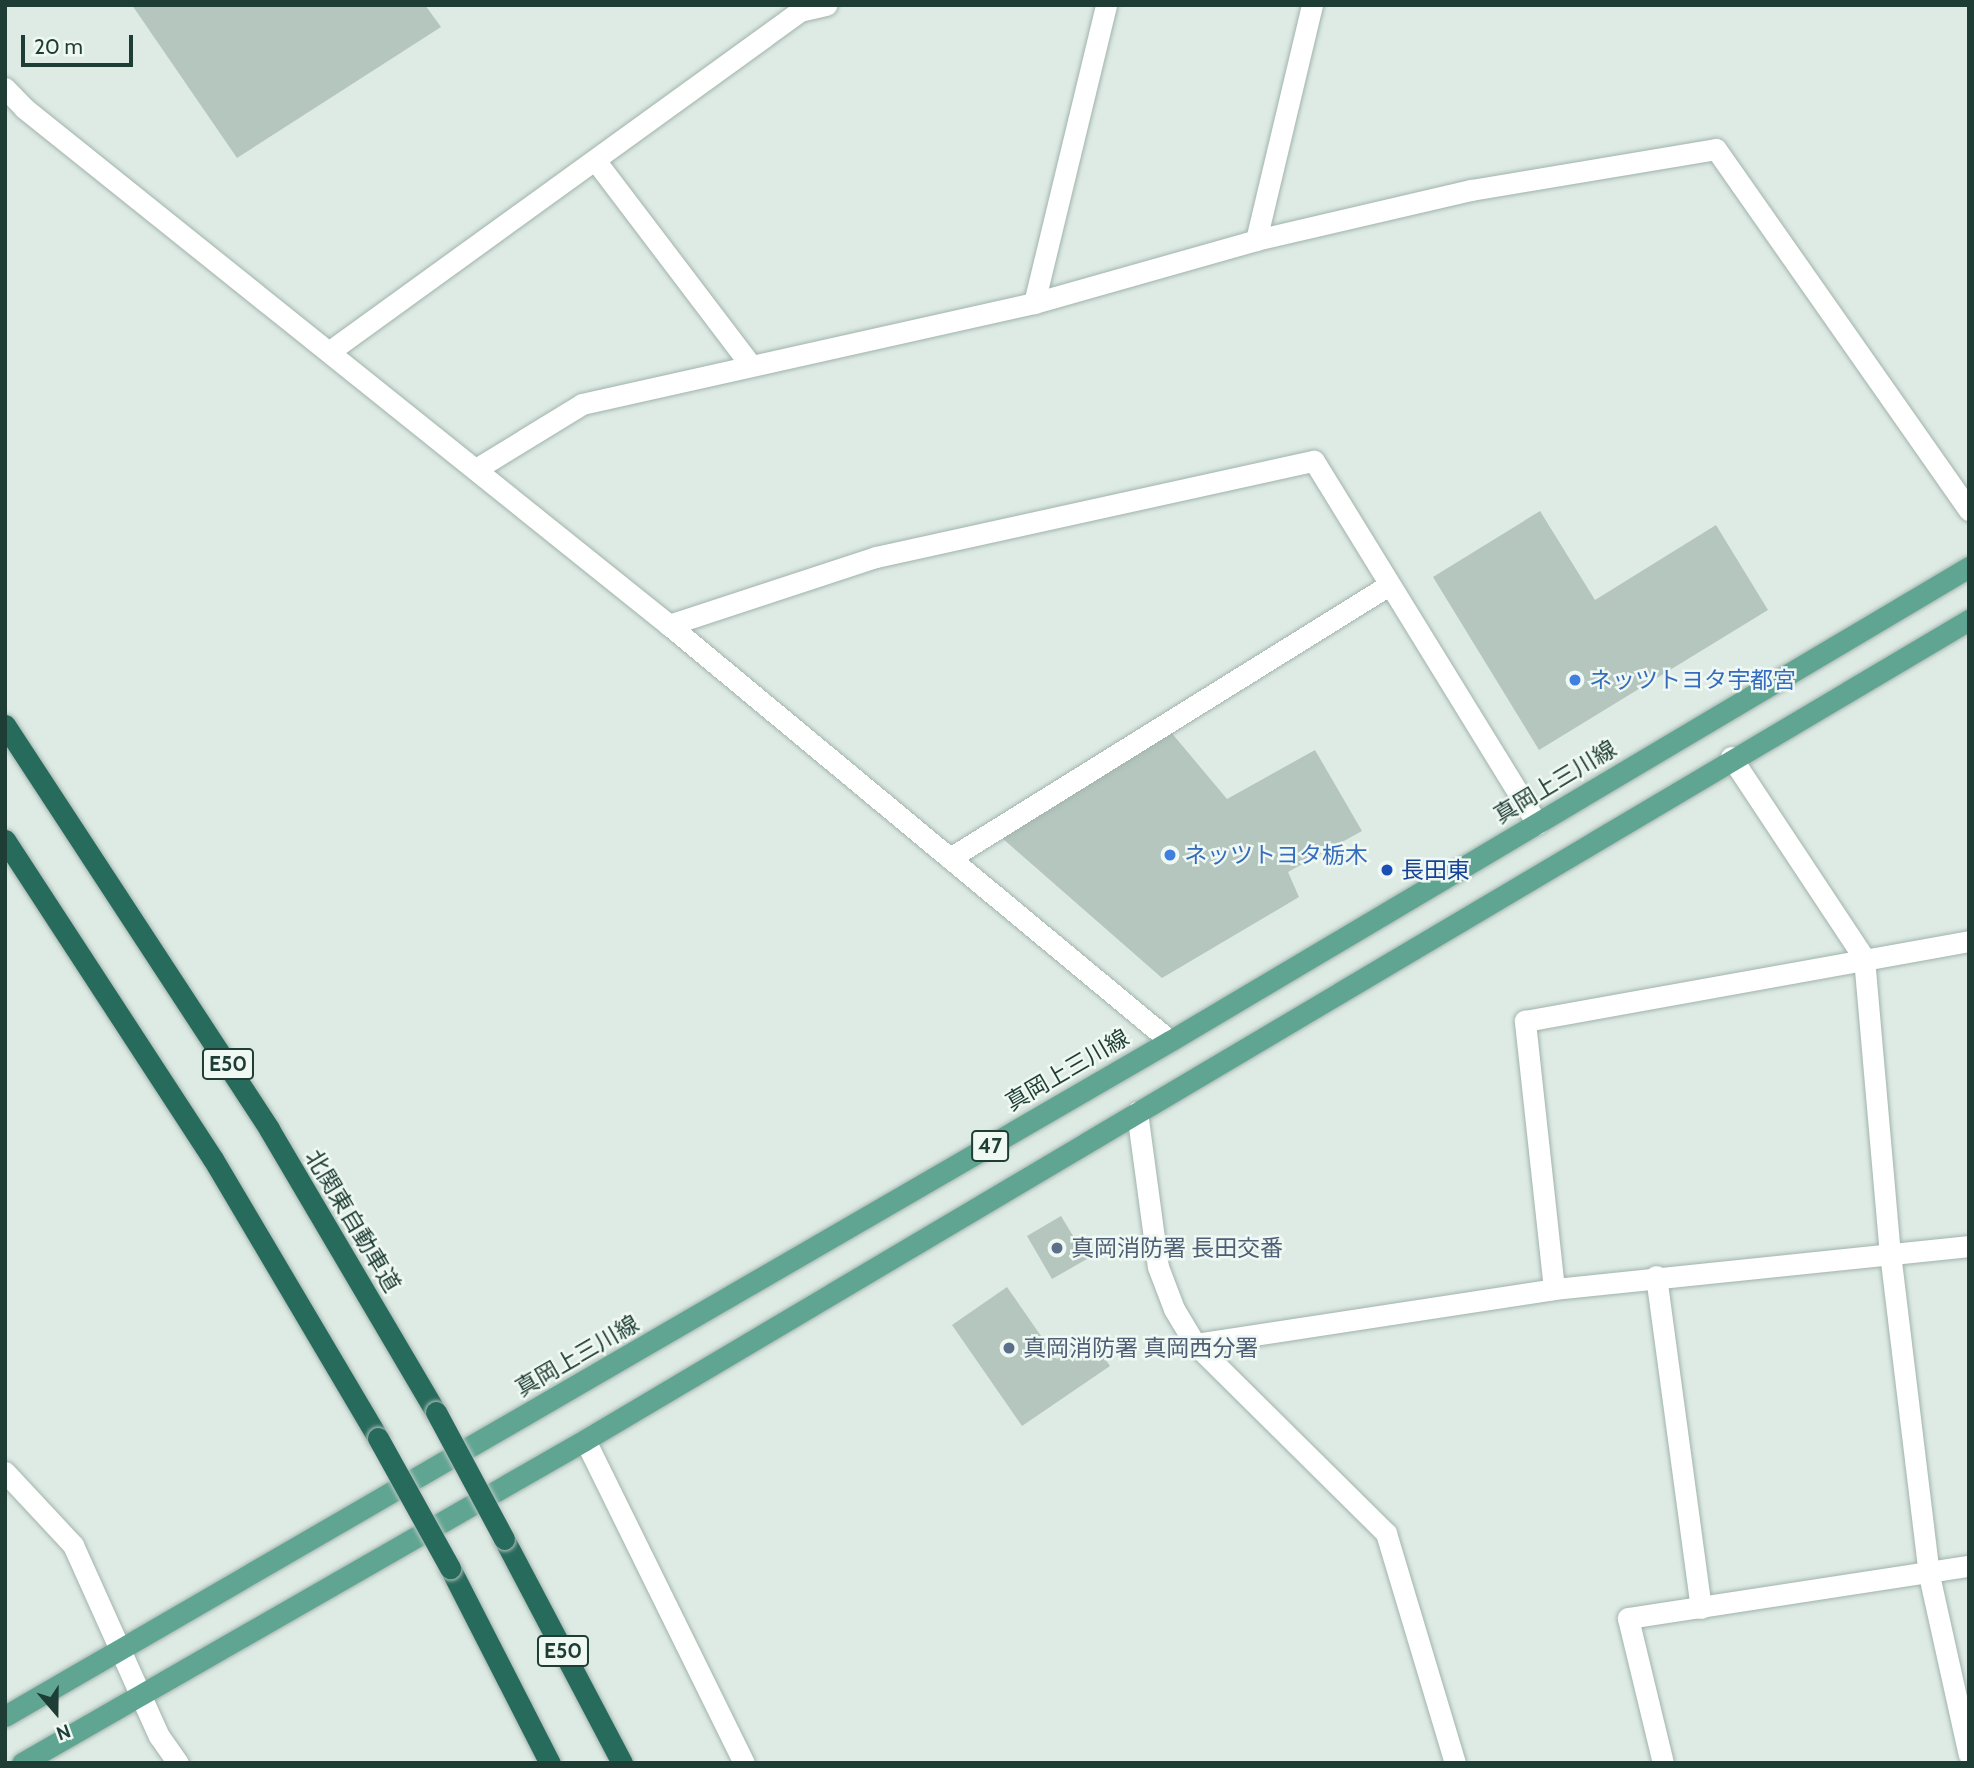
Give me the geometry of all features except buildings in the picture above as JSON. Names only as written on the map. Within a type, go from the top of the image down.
[{"type":"highway","name":"北関東自動車道","points":[[5,725],[269,1129],[436,1412],[622,1763]]},
{"type":"highway","name":"E50","points":[[5,841],[213,1159],[378,1438],[450,1568],[550,1763]]},
{"type":"main road","name":"真岡上三川線","points":[[5,1716],[120,1652],[1170,1041],[1969,567]]},
{"type":"main road","name":"47","points":[[22,1763],[585,1440],[1731,757],[1969,620]]},
{"type":"street","points":[[330,351],[800,11],[826,5]]},
{"type":"street","points":[[1034,303],[1106,5]]},
{"type":"street","points":[[1256,240],[1312,5]]},
{"type":"street","points":[[5,88],[24,108],[669,625],[1170,1041]]},
{"type":"street","points":[[477,469],[582,404],[749,363],[1034,303],[1256,240],[1471,190],[1716,149],[1969,510]]},
{"type":"street","points":[[595,160],[749,363]]},
{"type":"street","points":[[669,625],[876,556],[1314,461],[1537,824]]},
{"type":"street","points":[[950,858],[1390,584]]},
{"type":"street","points":[[1731,757],[1864,958],[1890,1253],[1929,1575],[1969,1755]]},
{"type":"street","points":[[1554,1289],[1525,1021],[1969,941]]},
{"type":"street","points":[[1137,1112],[1158,1267],[1174,1309],[1195,1344],[1386,1533],[1455,1763]]},
{"type":"street","points":[[1195,1344],[1656,1276],[1969,1246]]},
{"type":"street","points":[[1656,1276],[1701,1608]]},
{"type":"street","points":[[585,1440],[744,1763]]},
{"type":"street","points":[[5,1472],[73,1545],[159,1736],[178,1763]]},
{"type":"street","points":[[1663,1763],[1628,1618],[1929,1575],[1969,1566]]},
{"type":"place","name":"ネッツトヨタ宇都宮","points":[[1575,680]]},
{"type":"place","name":"ネッツトヨタ栃木","points":[[1170,855]]},
{"type":"place","name":"長田東","points":[[1387,870]]},
{"type":"place","name":"真岡消防署 長田交番","points":[[1057,1248]]},
{"type":"place","name":"真岡消防署 真岡西分署","points":[[1009,1348]]}]
